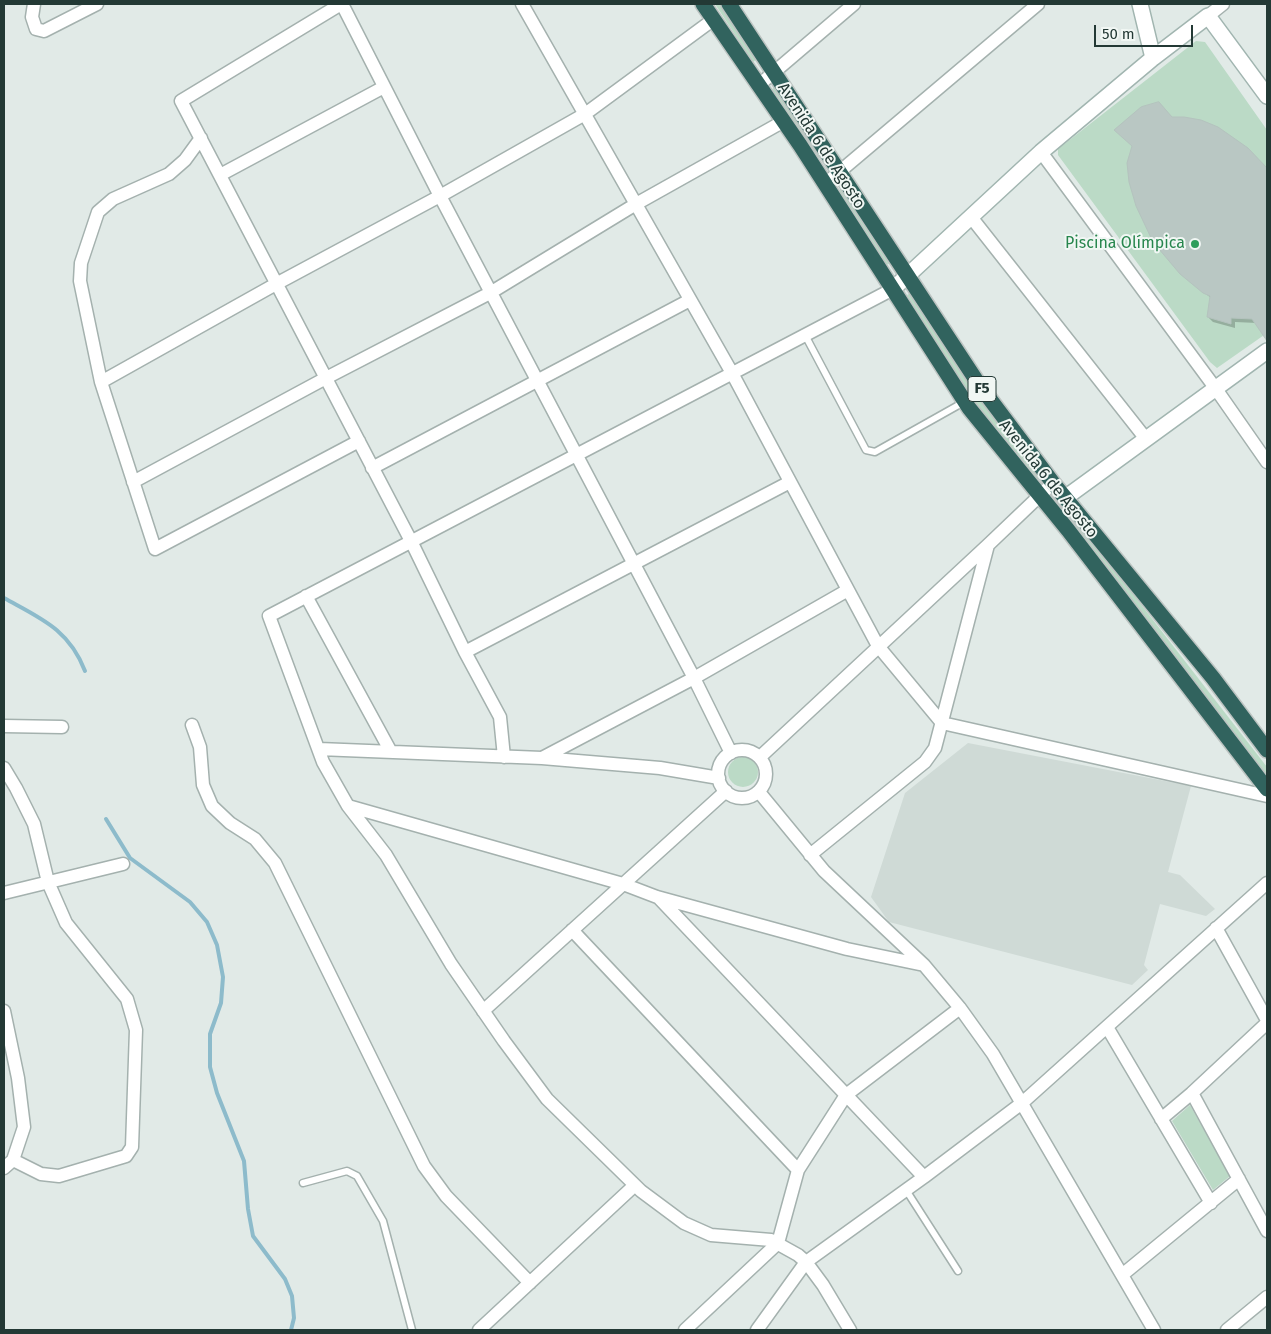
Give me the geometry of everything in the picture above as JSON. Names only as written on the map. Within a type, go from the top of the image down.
[{"type":"highway","name":"Avenida 6 de Agosto","points":[[703,4],[784,121],[964,402],[1040,495],[1267,789]]},
{"type":"highway","name":"Avenida 6 de Agosto","points":[[729,4],[980,386],[1064,498],[1265,743]]},
{"type":"street","points":[[34,4],[32,17],[36,28],[44,31],[98,4]]},
{"type":"street","points":[[504,757],[500,716],[465,652],[411,541],[181,101],[342,4],[490,293],[694,678],[731,753]]},
{"type":"street","points":[[522,4],[732,373],[878,646],[942,723],[1267,796]]},
{"type":"street","points":[[759,85],[854,4]]},
{"type":"street","points":[[825,184],[1038,4]]},
{"type":"street","points":[[1140,4],[1153,58]]},
{"type":"street","points":[[850,1330],[823,1285],[806,1262],[771,1240],[711,1234],[684,1223],[635,1185],[547,1099],[451,964],[386,855],[348,806],[323,762],[269,616],[892,289],[1041,152],[1153,58],[1223,4]]},
{"type":"street","points":[[1208,16],[1267,96]]},
{"type":"street","points":[[101,382],[276,284],[440,196],[584,114],[714,18]]},
{"type":"street","points":[[220,175],[384,88]]},
{"type":"street","points":[[133,482],[326,378],[490,293],[636,204],[784,121]]},
{"type":"street","points":[[201,138],[185,160],[169,174],[113,199],[98,212],[81,263],[80,281],[101,382],[155,549],[359,441]]},
{"type":"street","points":[[1041,152],[1216,388],[1267,462]]},
{"type":"street","points":[[971,217],[1146,439]]},
{"type":"street","points":[[372,468],[690,300]]},
{"type":"street","points":[[1064,498],[1267,351]]},
{"type":"street","points":[[465,652],[790,482]]},
{"type":"street","points":[[760,757],[988,546],[1053,483]]},
{"type":"street","points":[[810,855],[925,762],[934,748],[988,546]]},
{"type":"street","points":[[542,758],[694,678],[848,590]]},
{"type":"street","points":[[306,596],[391,752]]},
{"type":"street","points":[[192,725],[200,747],[204,786],[212,806],[230,823],[254,839],[275,863],[424,1166],[446,1196],[530,1283]]},
{"type":"street","points":[[4,726],[62,727]]},
{"type":"street","points":[[319,749],[542,758],[660,768],[719,778]]},
{"type":"street","points":[[738,750],[746,750],[760,757],[766,771],[764,786],[759,792],[746,798],[731,796],[719,778],[721,763],[725,757],[738,750]]},
{"type":"street","points":[[4,768],[34,824],[48,882],[66,923],[127,999],[136,1030],[132,1147],[126,1156],[59,1176],[41,1174],[8,1164],[24,1127],[18,1078],[4,1011]]},
{"type":"street","points":[[483,1011],[726,791]]},
{"type":"street","points":[[759,792],[824,871],[924,965],[960,1008],[993,1054],[1154,1330]]},
{"type":"street","points":[[348,806],[847,949],[924,965]]},
{"type":"street","points":[[4,893],[123,864]]},
{"type":"street","points":[[757,1330],[806,1262],[1022,1103],[1267,883]]},
{"type":"street","points":[[657,896],[924,1177]]},
{"type":"street","points":[[1161,1119],[1192,1093],[1267,1021],[1216,928]]},
{"type":"street","points":[[572,930],[798,1170]]},
{"type":"street","points":[[685,1330],[778,1243],[798,1170],[846,1094],[960,1008]]},
{"type":"street","points":[[1107,1026],[1210,1203]]},
{"type":"street","points":[[1192,1093],[1267,1231]]},
{"type":"street","points":[[1122,1275],[1239,1179]]},
{"type":"street","points":[[479,1330],[635,1185]]},
{"type":"street","points":[[1227,1330],[1267,1297]]},
{"type":"lane","points":[[805,335],[866,450],[875,452],[964,402]]},
{"type":"lane","points":[[303,1183],[347,1172],[357,1176],[383,1221],[412,1330]]},
{"type":"lane","points":[[906,1190],[958,1271]]},
{"type":"shaded area","points":[[968,743],[1191,786],[1168,872],[1180,875],[1215,909],[1206,916],[1160,904],[1144,965],[1148,970],[1132,985],[889,922],[871,897],[905,793]]},
{"type":"green space","points":[[715,4],[723,4],[758,58],[753,62]]},
{"type":"green space","name":"Piscina Olímpica","points":[[1196,41],[1205,42],[1267,130],[1267,333],[1217,368],[1210,362],[1058,155],[1058,149]]},
{"type":"green space","points":[[777,86],[825,154],[819,158],[772,89]]},
{"type":"green space","points":[[845,186],[893,262],[886,265],[839,190]]},
{"type":"green space","points":[[913,292],[1042,477],[1035,481],[962,385],[907,295]]},
{"type":"green space","points":[[1067,509],[1267,767],[1267,781],[1060,514]]},
{"type":"green space","points":[[743,757],[749,758],[757,766],[757,778],[749,786],[743,787],[737,786],[729,778],[728,772],[729,766],[737,758]]},
{"type":"green space","points":[[1190,1105],[1230,1176],[1213,1190],[1172,1121]]},
{"type":"building","points":[[1159,102],[1172,117],[1201,120],[1218,127],[1248,148],[1267,168],[1267,341],[1252,319],[1231,318],[1231,324],[1207,317],[1210,296],[1203,293],[1180,274],[1153,242],[1136,206],[1129,182],[1127,163],[1132,146],[1114,130],[1141,107]]},
{"type":"waterway","points":[[4,598],[52,626],[62,635],[71,645],[85,671]]},
{"type":"waterway","points":[[106,819],[130,858],[190,902],[207,922],[217,945],[223,977],[221,1003],[210,1034],[210,1067],[217,1093],[244,1161],[248,1209],[253,1236],[285,1279],[292,1296],[294,1318],[291,1330]]},
{"type":"place","name":"Piscina Olímpica","points":[[1195,244]]}]
